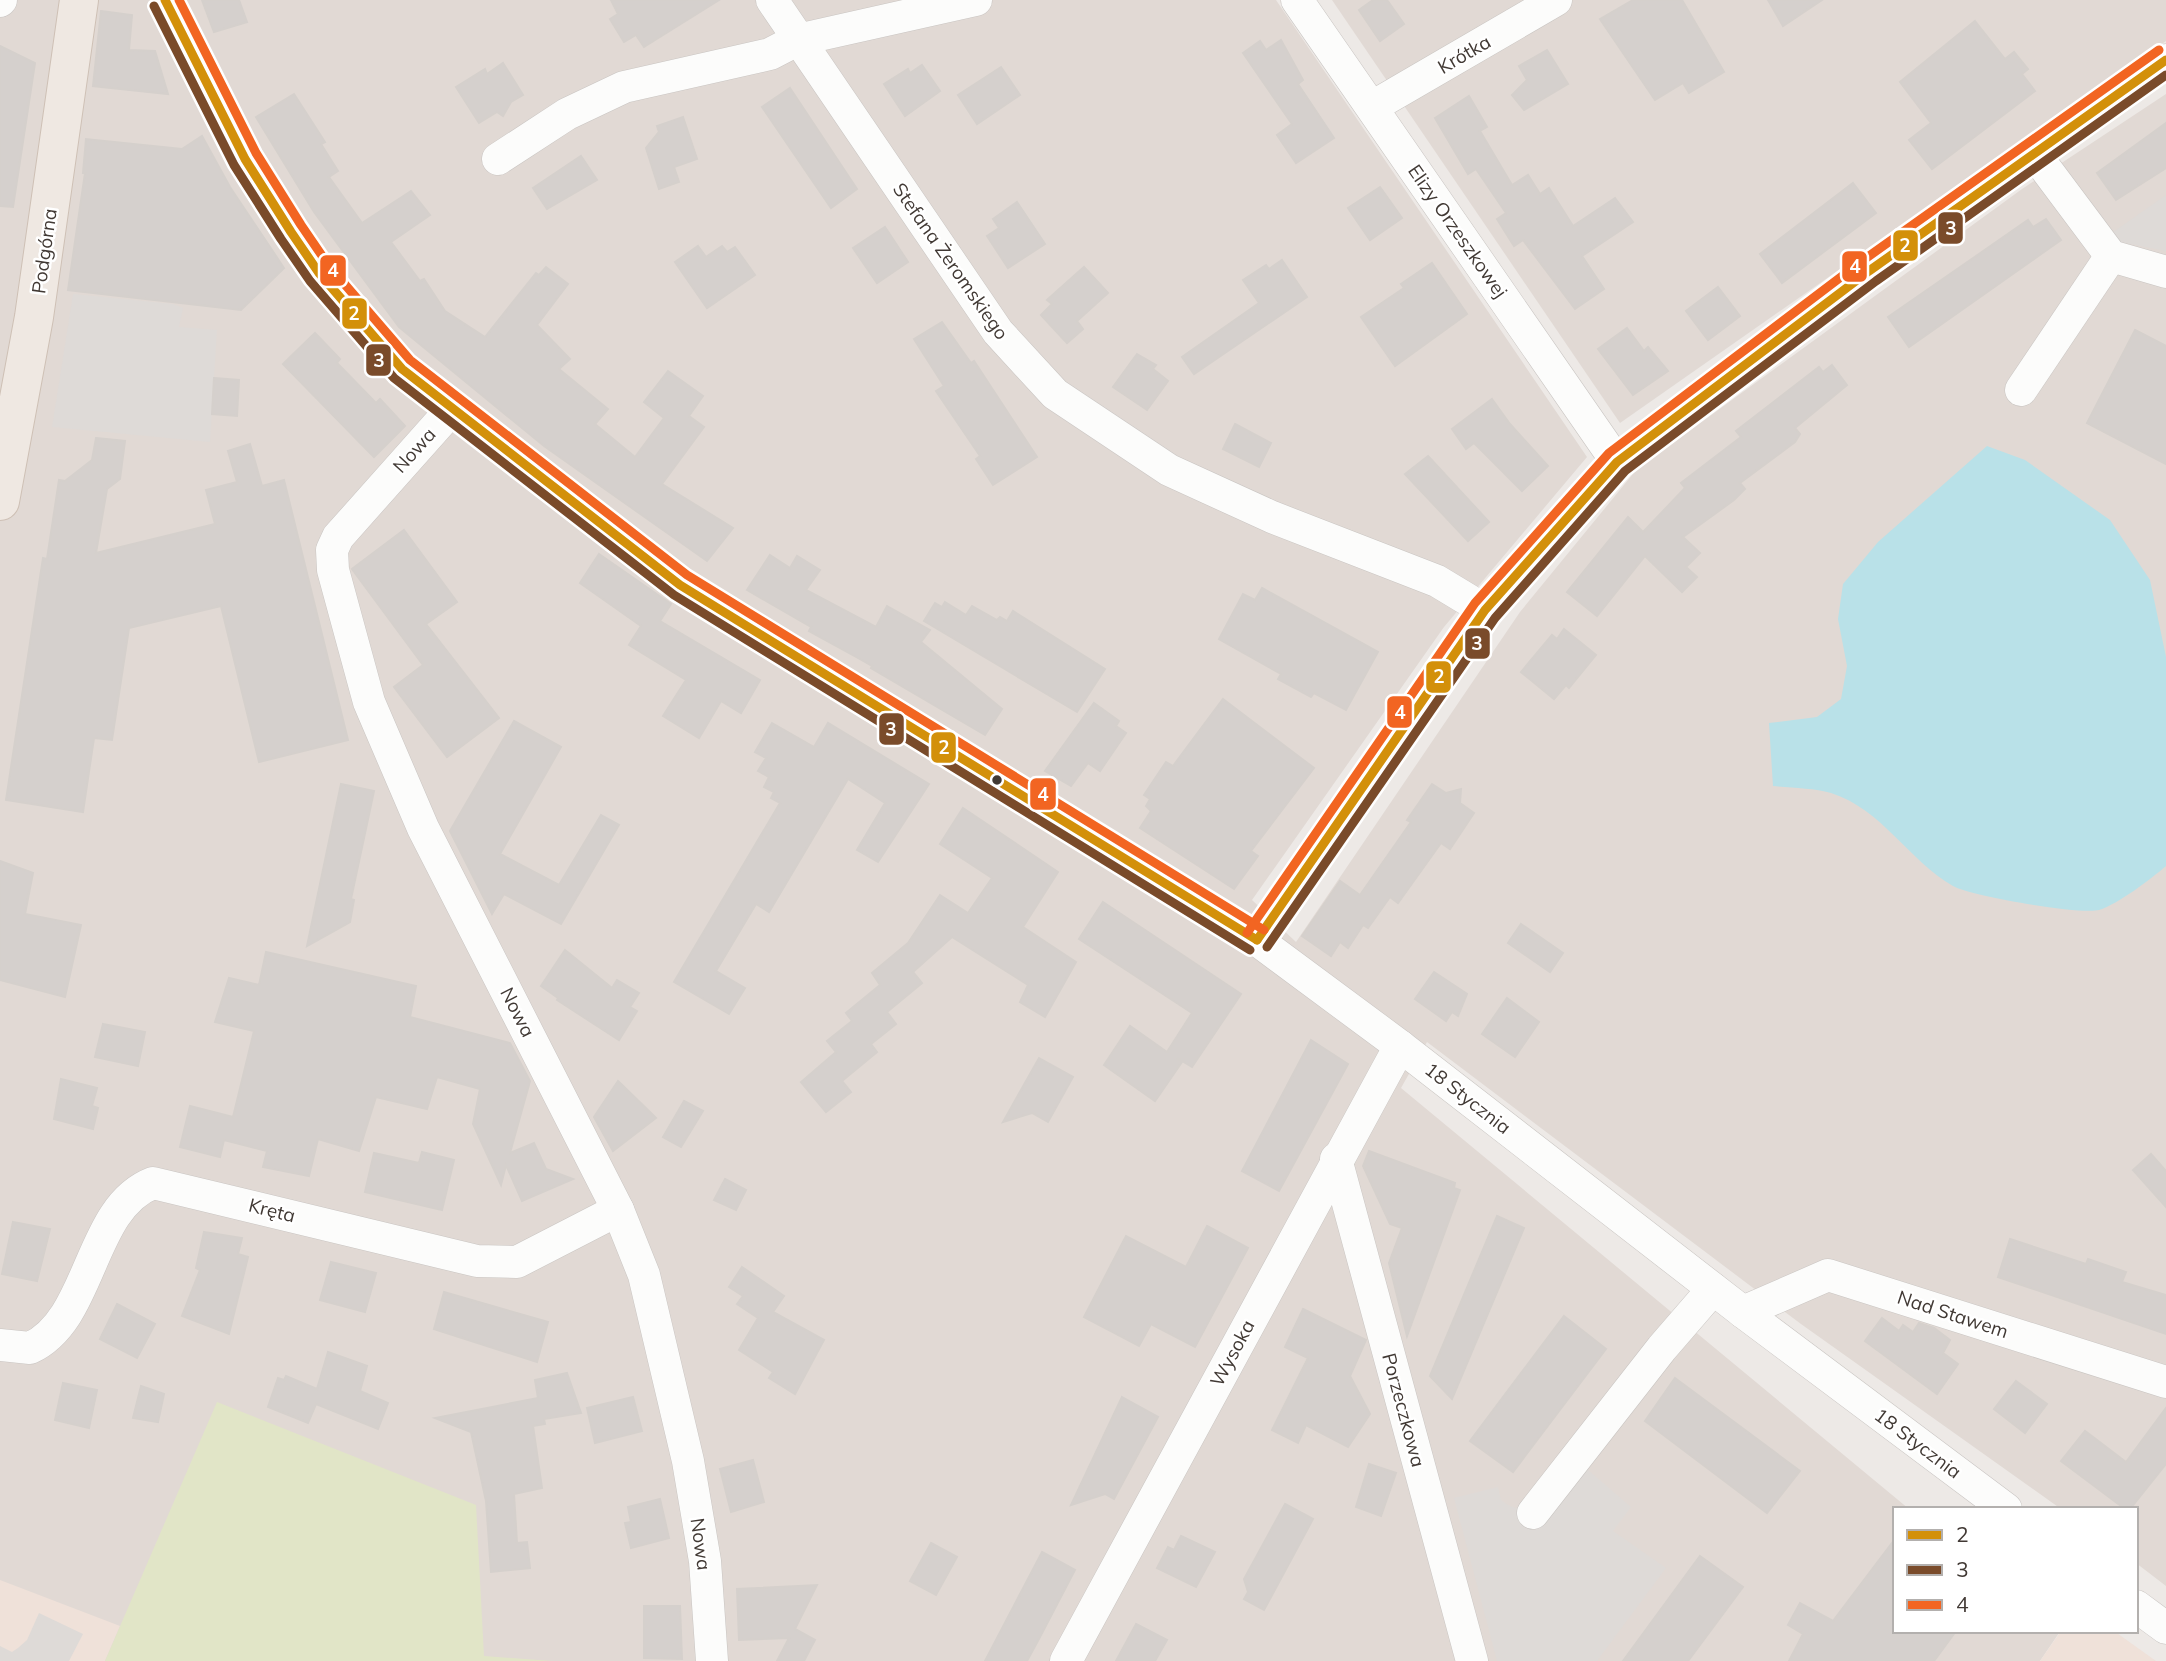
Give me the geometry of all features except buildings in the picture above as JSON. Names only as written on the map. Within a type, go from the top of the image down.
[{"type":"main road","name":"Podgórna","points":[[0,501],[34,317],[79,0]]},
{"type":"street","name":"Stefana Żeromskiego","points":[[772,0],[998,332],[1055,394],[1169,470],[1272,516],[1437,581],[1486,610]]},
{"type":"street","points":[[498,159],[567,114],[624,87],[770,54],[797,40],[976,0]]},
{"type":"street","name":"Elizy Orzeszkowej","points":[[1297,0],[1617,462]]},
{"type":"street","name":"Krótka","points":[[1372,107],[1556,0]]},
{"type":"street","name":"18 Stycznia","points":[[168,2],[245,159],[291,232],[364,327],[402,369],[451,410],[680,585],[1132,859],[1257,940],[1400,1046],[1743,1312],[2003,1507]]},
{"type":"street","points":[[1257,940],[1486,610],[1617,462],[1869,271],[2166,60]]},
{"type":"street","points":[[2034,153],[2111,256],[2166,272]]},
{"type":"street","points":[[2021,390],[2111,256]]},
{"type":"street","name":"Nowa","points":[[451,410],[338,537],[332,550],[337,591],[369,702],[423,828],[618,1210],[644,1275],[688,1461],[705,1561],[712,1661]]},
{"type":"street","name":"Wysoka","points":[[1066,1661],[1400,1046]]},
{"type":"street","name":"Porzeczkowa","points":[[1336,1160],[1472,1661]]},
{"type":"street","name":"Kręta","points":[[0,1345],[30,1348],[55,1331],[116,1216],[129,1197],[153,1183],[477,1261],[517,1262],[618,1210]]},
{"type":"street","name":"Nad Stawem","points":[[1743,1312],[1828,1275],[2166,1382]]},
{"type":"street","points":[[1533,1513],[1662,1348],[1713,1289]]},
{"type":"street","points":[[2138,1607],[2166,1628]]},
{"type":"shaded area","points":[[0,0],[1276,0],[1587,457],[1444,627],[1252,900],[1296,942],[1520,612],[1637,469],[2022,189],[2166,94],[2166,1586],[2138,1565],[2138,1507],[2058,1507],[1801,1324],[1427,1042],[1401,1088],[1907,1507],[1893,1507],[1893,1633],[2059,1633],[2040,1661],[0,1661]]},
{"type":"shaded area","points":[[1332,0],[2166,0],[2166,41],[1620,423]]},
{"type":"shaded area","points":[[2166,195],[2166,251],[2116,241],[2109,235]]},
{"type":"shaded area","points":[[73,294],[173,304],[183,308],[179,327],[217,330],[210,442],[52,427]]},
{"type":"shaded area","points":[[1566,1451],[1631,1507],[1613,1531],[1666,1568],[1597,1661],[1497,1661],[1454,1498],[1498,1487],[1501,1500],[1508,1505],[1516,1508],[1526,1504]]},
{"type":"shaded area","points":[[0,1580],[120,1626],[105,1661],[0,1661]]},
{"type":"shaded area","points":[[39,1613],[83,1634],[69,1661],[0,1661],[0,1646],[12,1652],[18,1648],[27,1640]]},
{"type":"shaded area","points":[[2060,1633],[2117,1633],[2156,1661],[2040,1661]]},
{"type":"green space","points":[[217,1402],[476,1505],[484,1656],[552,1661],[105,1661]]},
{"type":"water","points":[[1987,446],[2025,460],[2110,520],[2150,580],[2166,657],[2166,866],[2125,897],[2099,910],[2049,907],[1963,890],[1937,875],[1880,823],[1849,801],[1824,791],[1773,786],[1769,723],[1817,717],[1841,699],[1847,666],[1838,619],[1843,584],[1878,542]]},
{"type":"transit line","name":"2","points":[[165,0],[245,159],[291,232],[319,273],[402,369],[680,585],[1257,940]]},
{"type":"transit line","name":"4","points":[[179,0],[256,153],[301,225],[329,266],[410,360],[687,575],[1264,930]]},
{"type":"transit line","name":"3","points":[[154,6],[234,165],[281,239],[310,281],[394,378],[674,595],[1250,950]]},
{"type":"transit line","name":"4","points":[[1247,933],[1475,603],[1609,453],[1862,261],[2159,50]]},
{"type":"transit line","name":"2","points":[[1257,940],[1485,610],[1617,462],[1869,271],[2166,60]]},
{"type":"transit line","name":"3","points":[[1267,947],[1495,618],[1625,471],[1876,281],[2166,75]]}]
